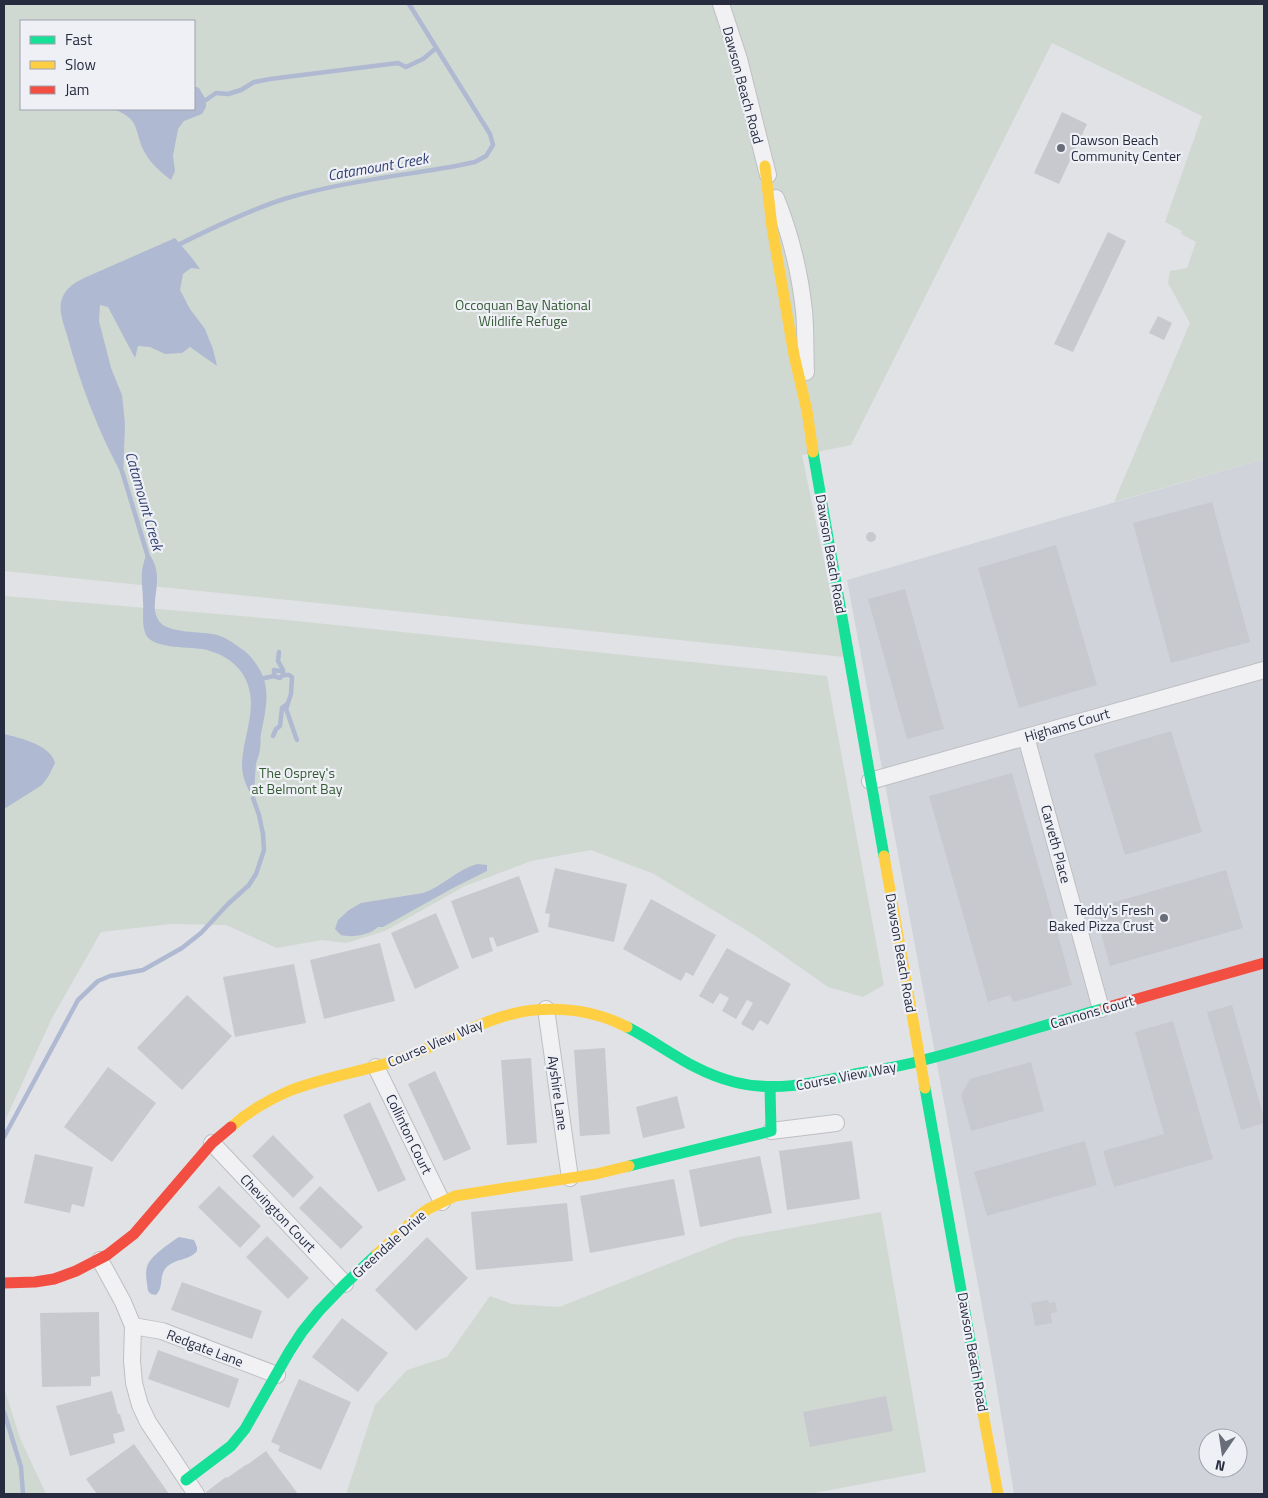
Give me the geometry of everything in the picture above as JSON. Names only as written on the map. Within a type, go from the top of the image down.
[{"type":"street","name":"Dawson Beach Road","points":[[721,4],[739,59],[765,166],[791,245],[803,302],[807,411],[821,502],[998,1494]]},
{"type":"street","name":"Highams Court","points":[[870,781],[1264,670]]},
{"type":"street","name":"Carveth Place","points":[[1026,737],[1101,1009]]},
{"type":"street","name":"Cannons Court","points":[[920,1061],[1264,963]]},
{"type":"street","name":"Ayshire Lane","points":[[546,1009],[570,1178]]},
{"type":"street","name":"Course View Way","points":[[4,1283],[53,1279],[100,1260],[134,1234],[212,1143],[257,1106],[300,1087],[400,1059],[494,1019],[520,1012],[568,1009],[608,1018],[634,1030],[701,1071],[735,1082],[770,1087],[812,1083],[920,1061]]},
{"type":"street","name":"Collinton Court","points":[[376,1067],[442,1202]]},
{"type":"street","points":[[770,1087],[771,1131]]},
{"type":"street","name":"Greendale Drive","points":[[186,1480],[231,1446],[245,1429],[302,1332],[345,1284],[428,1209],[455,1196],[596,1174],[771,1131],[836,1123]]},
{"type":"street","name":"Chevington Court","points":[[212,1143],[345,1284]]},
{"type":"street","points":[[100,1260],[123,1302],[133,1326],[132,1361],[134,1383],[140,1405],[148,1422],[196,1494]]},
{"type":"street","name":"Redgate Lane","points":[[133,1326],[162,1331],[276,1375]]},
{"type":"shaded area","points":[[1264,459],[1264,1494],[1014,1494],[994,1371],[847,580]]},
{"type":"green space","name":"Occoquan Bay National Wildlife Refuge","points":[[4,4],[1264,4],[1264,459],[1114,502],[1190,323],[1168,283],[1170,271],[1187,268],[1196,242],[1181,234],[1182,231],[1165,222],[1202,116],[1052,43],[851,445],[802,455],[844,657],[4,571]]},
{"type":"green space","name":"The Osprey's at Belmont Bay","points":[[4,596],[287,620],[827,676],[884,985],[863,997],[828,987],[754,935],[654,874],[591,850],[531,861],[465,886],[385,931],[346,943],[322,940],[277,948],[226,925],[171,924],[101,932],[52,1018],[4,1123]]},
{"type":"green space","points":[[881,1212],[926,1472],[809,1494],[346,1494],[375,1405],[407,1370],[447,1357],[490,1296],[512,1304],[559,1307],[734,1238]]},
{"type":"green space","points":[[4,1388],[20,1438],[46,1494],[4,1494]]},
{"type":"water","points":[[195,86],[199,88],[206,100],[206,107],[202,114],[184,121],[178,129],[173,156],[175,171],[171,180],[147,157],[132,120],[116,110],[195,110]]},
{"type":"water","points":[[175,238],[200,269],[191,268],[183,274],[180,290],[190,309],[205,329],[217,366],[190,347],[182,353],[165,354],[150,347],[138,346],[135,358],[108,307],[100,305],[99,321],[111,368],[122,395],[125,424],[123,477],[98,426],[84,390],[62,319],[62,297],[73,284],[80,280]]},
{"type":"water","points":[[147,552],[153,561],[156,571],[155,606],[159,621],[163,625],[177,630],[211,634],[226,639],[249,655],[264,679],[266,705],[260,751],[256,764],[255,802],[242,771],[251,707],[248,684],[239,669],[222,656],[207,650],[174,647],[157,643],[150,640],[146,635],[143,622],[142,575]]},
{"type":"water","points":[[4,734],[34,743],[48,751],[55,763],[42,785],[4,809]]},
{"type":"water","points":[[477,864],[487,865],[487,871],[383,927],[378,927],[366,934],[350,936],[341,935],[335,929],[338,920],[349,910],[361,903],[423,893],[462,870]]},
{"type":"water","points":[[179,1237],[194,1240],[197,1251],[169,1265],[163,1272],[158,1292],[156,1295],[151,1294],[148,1291],[146,1279],[146,1270],[149,1263],[161,1250]]},
{"type":"building","name":"Dawson Beach Community Center","points":[[1062,112],[1087,124],[1059,184],[1034,173]]},
{"type":"building","points":[[1108,232],[1126,241],[1073,352],[1054,344]]},
{"type":"building","points":[[1158,316],[1172,323],[1164,340],[1149,333]]},
{"type":"building","points":[[1212,502],[1250,642],[1171,663],[1133,523]]},
{"type":"building","points":[[869,532],[873,532],[876,537],[875,541],[869,542],[866,539],[866,535]]},
{"type":"building","points":[[1056,545],[1097,685],[1019,708],[978,568]]},
{"type":"building","points":[[905,589],[944,729],[907,739],[868,599]]},
{"type":"building","points":[[1171,731],[1202,832],[1125,855],[1094,754]]},
{"type":"building","points":[[1012,773],[1072,985],[1013,1002],[1010,995],[988,1002],[929,796]]},
{"type":"building","points":[[555,868],[627,884],[614,942],[548,927],[550,914],[545,913]]},
{"type":"building","points":[[1226,870],[1243,928],[1110,966],[1094,908]]},
{"type":"building","points":[[519,876],[539,932],[497,947],[493,937],[489,938],[493,951],[472,959],[451,901]]},
{"type":"building","points":[[651,899],[716,935],[693,976],[686,972],[681,981],[623,949]]},
{"type":"building","points":[[436,913],[459,968],[415,989],[391,933]]},
{"type":"building","points":[[380,943],[395,1001],[324,1019],[310,960]]},
{"type":"building","points":[[727,948],[791,984],[768,1025],[760,1020],[753,1031],[741,1024],[753,1003],[747,1000],[736,1019],[722,1011],[729,998],[720,993],[713,1004],[699,996]]},
{"type":"building","points":[[294,964],[306,1023],[235,1037],[223,977]]},
{"type":"building","points":[[187,995],[232,1036],[182,1090],[137,1048]]},
{"type":"building","points":[[1232,1005],[1264,1118],[1264,1123],[1241,1130],[1207,1012]]},
{"type":"building","points":[[1173,1021],[1213,1159],[1114,1187],[1103,1151],[1164,1134],[1135,1032]]},
{"type":"building","points":[[605,1048],[610,1134],[580,1136],[574,1050]]},
{"type":"building","points":[[531,1058],[537,1143],[507,1145],[501,1060]]},
{"type":"building","points":[[1031,1062],[1044,1111],[971,1131],[961,1095],[970,1079]]},
{"type":"building","points":[[108,1067],[156,1103],[112,1162],[64,1127]]},
{"type":"building","points":[[435,1071],[471,1149],[444,1161],[408,1084]]},
{"type":"building","points":[[677,1096],[685,1128],[643,1138],[636,1107]]},
{"type":"building","points":[[370,1102],[406,1180],[378,1192],[343,1115]]},
{"type":"building","points":[[273,1135],[314,1177],[293,1198],[252,1156]]},
{"type":"building","points":[[852,1141],[860,1199],[787,1210],[779,1151]]},
{"type":"building","points":[[1085,1141],[1097,1185],[987,1216],[974,1172]]},
{"type":"building","points":[[35,1154],[93,1167],[84,1207],[72,1204],[70,1213],[24,1203]]},
{"type":"building","points":[[760,1156],[772,1213],[700,1227],[689,1170]]},
{"type":"building","points":[[674,1179],[685,1235],[590,1253],[580,1196]]},
{"type":"building","points":[[219,1186],[261,1226],[240,1248],[198,1207]]},
{"type":"building","points":[[320,1186],[363,1227],[341,1249],[299,1208]]},
{"type":"building","points":[[567,1203],[573,1261],[476,1270],[471,1212]]},
{"type":"building","points":[[267,1236],[309,1278],[288,1299],[246,1257]]},
{"type":"building","points":[[427,1237],[468,1278],[416,1331],[375,1290]]},
{"type":"building","points":[[182,1282],[262,1311],[252,1339],[171,1310]]},
{"type":"building","points":[[1048,1300],[1049,1303],[1055,1302],[1057,1312],[1051,1313],[1052,1323],[1035,1326],[1031,1303]]},
{"type":"building","points":[[99,1312],[100,1376],[91,1377],[91,1386],[42,1387],[40,1313]]},
{"type":"building","points":[[342,1318],[388,1353],[358,1392],[312,1357]]},
{"type":"building","points":[[158,1350],[239,1379],[229,1408],[148,1379]]},
{"type":"building","points":[[299,1379],[351,1402],[321,1470],[278,1451],[280,1446],[271,1442]]},
{"type":"building","points":[[112,1391],[125,1431],[113,1434],[115,1443],[70,1456],[56,1406]]},
{"type":"building","points":[[886,1396],[893,1431],[810,1447],[803,1412]]},
{"type":"building","points":[[134,1444],[169,1494],[97,1494],[86,1479]]},
{"type":"building","points":[[266,1451],[298,1494],[208,1494],[206,1492],[226,1477]]},
{"type":"waterway","name":"Catamount Creek","points":[[176,246],[215,227],[284,199],[348,184],[475,162],[486,156],[493,145],[490,134],[409,4]]},
{"type":"waterway","points":[[206,100],[216,93],[228,94],[241,90],[254,82],[270,79],[398,63],[406,67],[423,59],[435,49]]},
{"type":"waterway","name":"Catamount Creek","points":[[122,471],[148,557]]},
{"type":"waterway","points":[[279,652],[278,661],[283,670],[283,675]]},
{"type":"waterway","points":[[274,676],[274,670],[283,670]]},
{"type":"waterway","points":[[260,679],[274,676],[280,678],[283,675],[292,677],[291,694],[286,709],[297,740]]},
{"type":"waterway","points":[[273,736],[276,729],[280,726],[282,708],[287,704]]},
{"type":"waterway","name":"Catamount Creek","points":[[4,1137],[78,1000],[98,981],[110,976],[143,970],[182,948],[201,933],[249,885],[256,874],[264,850],[259,815],[253,798]]},
{"type":"waterway","name":"Catamount Creek","points":[[4,1412],[21,1467],[23,1494]]},
{"type":"traffic: fast","points":[[813,452],[884,856]]},
{"type":"traffic: fast","points":[[627,1027],[691,1065],[719,1077],[750,1085],[782,1086],[813,1083],[912,1063],[1105,1008]]},
{"type":"traffic: fast","points":[[629,1166],[771,1131],[770,1087]]},
{"type":"traffic: fast","points":[[925,1088],[983,1413]]},
{"type":"traffic: fast","points":[[186,1480],[231,1446],[245,1429],[302,1332],[319,1311],[377,1254]]},
{"type":"traffic: slow","points":[[765,166],[772,227],[813,452]]},
{"type":"traffic: slow","points":[[884,856],[925,1088]]},
{"type":"traffic: slow","points":[[231,1127],[258,1107],[289,1091],[318,1081],[406,1057],[501,1017],[534,1010],[558,1009],[594,1014],[627,1027]]},
{"type":"traffic: slow","points":[[377,1254],[417,1217],[428,1209],[455,1196],[596,1174],[629,1166]]},
{"type":"traffic: slow","points":[[983,1413],[998,1494]]},
{"type":"traffic: jam","points":[[1105,1008],[1264,963]]},
{"type":"traffic: jam","points":[[4,1283],[54,1279],[76,1271],[107,1255],[134,1234],[212,1143],[231,1127]]},
{"type":"place","name":"Dawson Beach Community Center","points":[[1061,148]]},
{"type":"place","name":"Teddy's Fresh Baked Pizza Crust","points":[[1164,918]]}]
